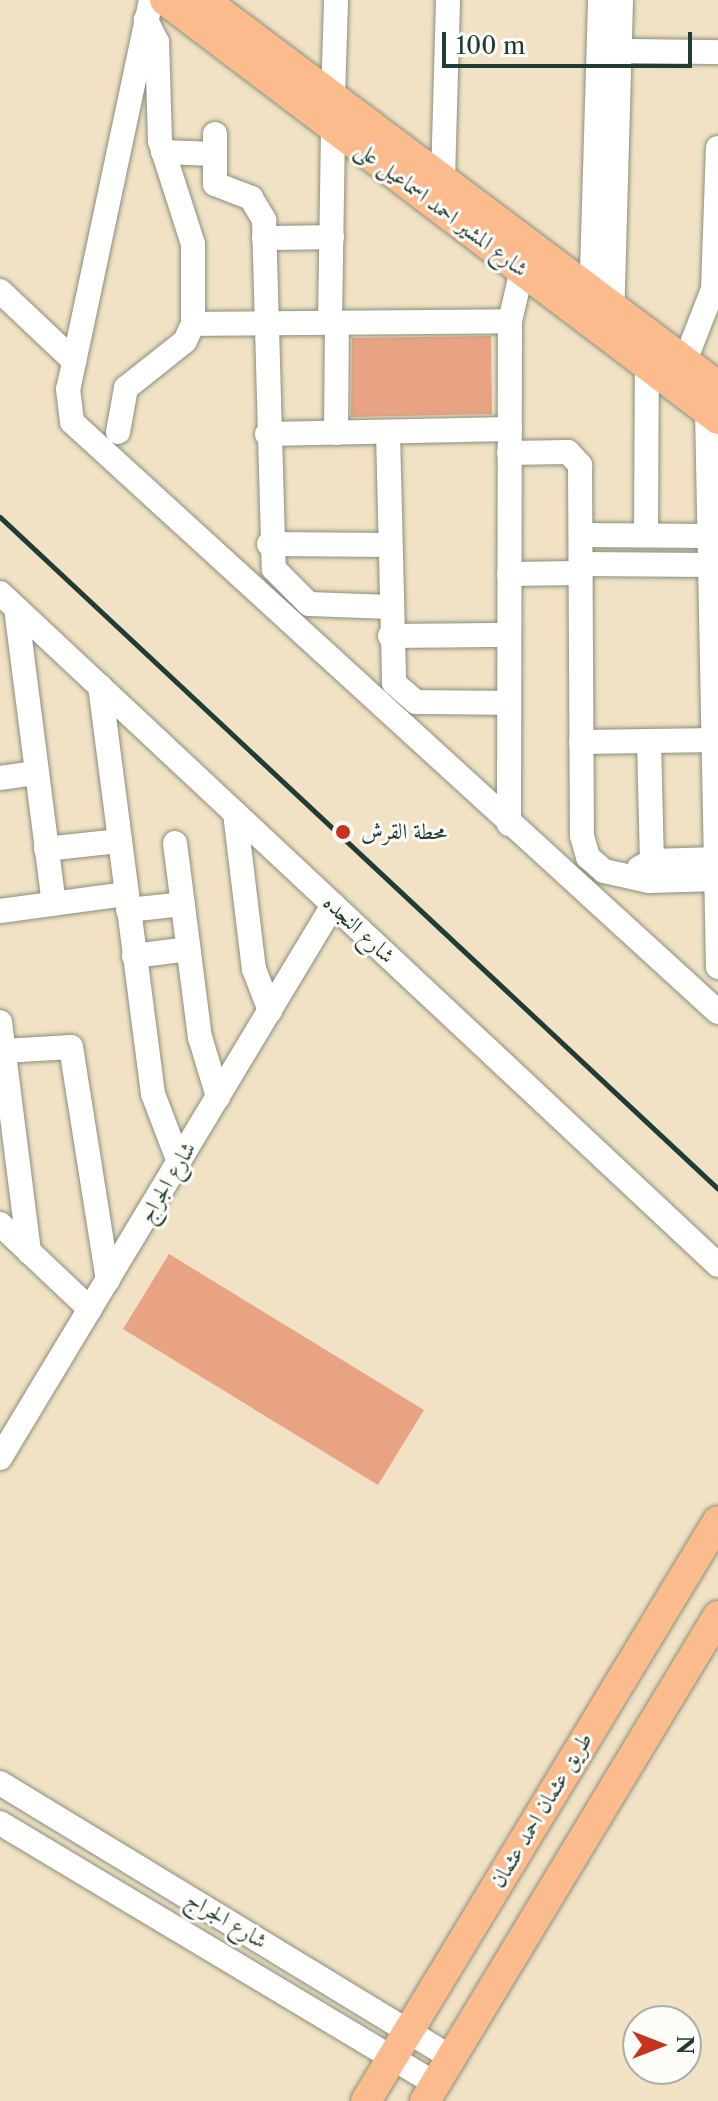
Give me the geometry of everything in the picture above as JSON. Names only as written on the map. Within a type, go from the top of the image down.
[{"type":"main road","name":"شارع المشير احمد اسماعيل على","points":[[214,3],[443,179],[602,314],[647,365],[714,405]]},
{"type":"main road","name":"شارع المشير احمد اسماعيل على","points":[[154,7],[333,127],[522,270],[685,361],[714,405]]},
{"type":"main road","name":"طريق عثمان احمد عثمان","points":[[366,2101],[718,1521]]},
{"type":"main road","points":[[431,2093],[718,1616]]},
{"type":"street","points":[[333,97],[336,0]]},
{"type":"street","points":[[443,179],[448,0]]},
{"type":"street","points":[[600,0],[602,314]]},
{"type":"street","points":[[602,314],[621,0]]},
{"type":"street","points":[[118,432],[126,388],[185,341],[193,324],[193,244],[163,152],[154,7]]},
{"type":"street","points":[[154,7],[74,361],[68,411],[84,441],[509,824],[715,1003]]},
{"type":"street","points":[[620,51],[718,52]]},
{"type":"street","points":[[333,127],[336,433]]},
{"type":"street","points":[[163,152],[215,144],[217,188],[256,202],[264,238],[269,544],[280,580],[309,604],[390,607]]},
{"type":"street","points":[[685,361],[713,289],[718,148]]},
{"type":"street","points":[[264,238],[332,237]]},
{"type":"street","points":[[509,824],[510,321],[522,270]]},
{"type":"street","points":[[0,291],[74,361]]},
{"type":"street","points":[[193,324],[510,321]]},
{"type":"street","points":[[646,535],[647,365]]},
{"type":"street","points":[[714,405],[709,565],[714,610],[718,967]]},
{"type":"street","points":[[267,434],[388,432],[509,441],[576,457],[581,535],[584,847],[604,871],[644,867],[716,869]]},
{"type":"street","points":[[388,432],[391,674],[407,698],[509,703]]},
{"type":"street","points":[[581,535],[709,536]]},
{"type":"street","points":[[269,544],[390,545]]},
{"type":"street","points":[[509,574],[581,568],[709,565]]},
{"type":"street","points":[[8,600],[54,904]]},
{"type":"street","name":"شارع النجده","points":[[8,600],[718,1265]]},
{"type":"street","points":[[390,636],[509,635]]},
{"type":"street","points":[[100,686],[156,1112],[179,1162]]},
{"type":"street","points":[[581,742],[715,740]]},
{"type":"street","points":[[644,867],[649,741]]},
{"type":"street","points":[[0,778],[36,773]]},
{"type":"street","points":[[235,813],[254,969],[270,1011]]},
{"type":"street","points":[[46,849],[118,841]]},
{"type":"street","points":[[175,843],[203,1053],[218,1097]]},
{"type":"street","points":[[0,911],[54,904],[183,904]]},
{"type":"street","name":"شارع الجراج","points":[[0,1458],[333,905]]},
{"type":"street","points":[[134,956],[189,949]]},
{"type":"street","points":[[0,1022],[29,1252]]},
{"type":"street","points":[[4,1051],[71,1047],[108,1280]]},
{"type":"street","points":[[0,1224],[90,1309]]},
{"type":"street","name":"شارع الجراج","points":[[0,1783],[452,2058]]},
{"type":"street","name":"شارع الجراج","points":[[0,1823],[393,2056],[431,2093]]},
{"type":"street","points":[[177,1929],[194,1900]]},
{"type":"building","points":[[491,336],[492,414],[351,417],[352,338]]},
{"type":"building","points":[[169,1254],[424,1410],[378,1485],[123,1329]]},
{"type":"railway","points":[[0,517],[718,1189]]},
{"type":"place","name":"محطة القرش","points":[[343,832]]}]
